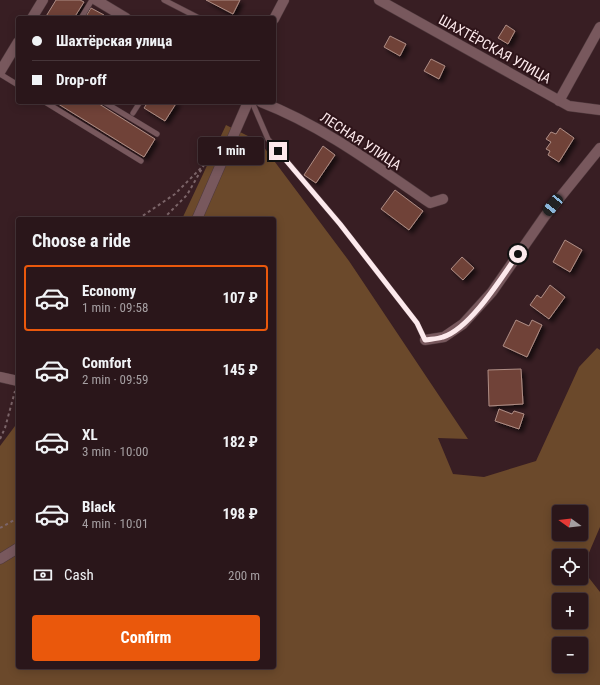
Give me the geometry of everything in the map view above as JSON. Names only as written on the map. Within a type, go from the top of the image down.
[{"type":"street","points":[[33,16],[43,0]]},
{"type":"street","points":[[276,16],[284,0]]},
{"type":"street","name":"ШАХТЁРСКАЯ УЛИЦА","points":[[379,0],[569,106],[600,110]]},
{"type":"street","points":[[107,6],[123,16]]},
{"type":"street","points":[[559,101],[600,27]]},
{"type":"street","points":[[0,73],[16,49]]},
{"type":"street","points":[[198,217],[247,104]]},
{"type":"street","name":"ЛЕСНАЯ УЛИЦА","points":[[266,104],[291,114],[345,145],[430,203],[443,199]]},
{"type":"street","points":[[425,340],[444,337],[463,324],[492,292],[545,216],[600,148]]},
{"type":"street","points":[[0,377],[16,384]]},
{"type":"street","points":[[0,559],[16,549]]},
{"type":"lane","points":[[83,16],[92,0]]},
{"type":"lane","points":[[164,0],[194,16]]},
{"type":"lane","points":[[0,73],[16,84]]},
{"type":"lane","points":[[49,104],[141,161]]},
{"type":"lane","points":[[107,104],[157,134]]},
{"type":"lane","points":[[133,113],[139,104]]},
{"type":"lane","points":[[253,104],[268,139],[340,224],[417,323],[425,340]]},
{"type":"path","points":[[141,217],[175,194],[204,165],[228,149]]},
{"type":"path","points":[[165,217],[188,195],[204,165]]},
{"type":"path","points":[[0,439],[5,428],[16,388]]},
{"type":"path","points":[[0,528],[16,519]]},
{"type":"shaded area","points":[[226,125],[260,142],[349,261],[468,439],[438,438],[453,474],[484,477],[536,461],[579,367],[597,348],[600,350],[600,527],[588,555],[588,549],[552,549],[552,585],[588,585],[588,577],[600,592],[600,685],[0,685],[0,446],[16,425],[16,669],[276,669],[276,217],[183,217]]},
{"type":"building","points":[[56,0],[80,0],[84,2],[75,16],[46,16]]},
{"type":"building","points":[[206,0],[240,0],[233,14]]},
{"type":"building","points":[[91,8],[104,15],[103,16],[86,16]]},
{"type":"building","points":[[506,25],[515,31],[508,44],[498,38]]},
{"type":"building","points":[[390,36],[406,44],[400,56],[384,47]]},
{"type":"building","points":[[431,59],[445,66],[439,79],[424,71]]},
{"type":"building","points":[[58,104],[99,104],[155,139],[144,157]]},
{"type":"building","points":[[147,104],[176,104],[165,121],[144,108]]},
{"type":"building","points":[[560,128],[574,138],[559,162],[548,155],[550,151],[546,149],[551,142],[546,139],[551,132],[556,134]]},
{"type":"building","points":[[323,146],[335,155],[316,183],[304,175]]},
{"type":"building","points":[[395,190],[423,211],[409,230],[381,209]]},
{"type":"building","points":[[565,240],[582,250],[570,272],[553,262]]},
{"type":"building","points":[[462,257],[474,268],[463,280],[451,269]]},
{"type":"building","points":[[550,285],[565,297],[549,319],[530,305],[537,295],[541,298]]},
{"type":"building","points":[[516,320],[529,326],[532,320],[542,325],[527,357],[503,346]]},
{"type":"building","points":[[521,369],[523,404],[489,406],[488,370]]},
{"type":"building","points":[[499,409],[512,414],[514,411],[524,414],[519,429],[495,421]]},
{"type":"route","points":[[278,151],[340,224],[417,323],[425,340],[444,337],[463,324],[492,292],[518,254]]}]
